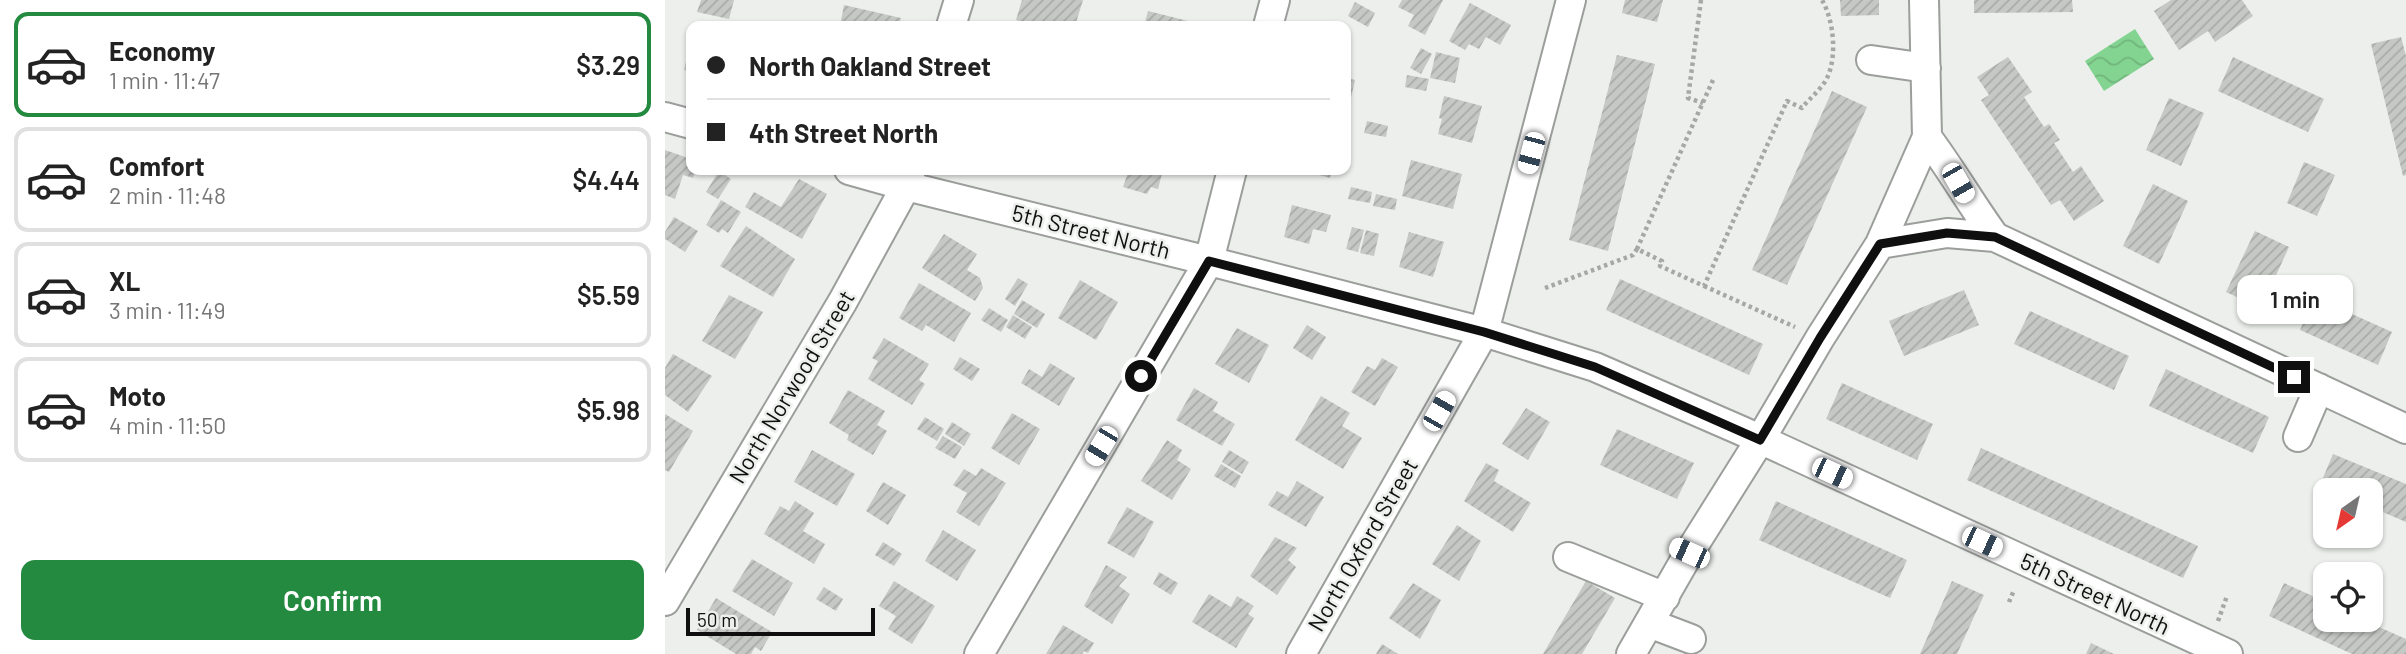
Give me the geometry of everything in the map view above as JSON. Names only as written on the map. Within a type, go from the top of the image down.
[{"type":"street","points":[[953,21],[959,0]]},
{"type":"street","points":[[1270,21],[1275,0]]},
{"type":"street","name":"North Oxford Street","points":[[1301,654],[1484,332],[1571,0]]},
{"type":"street","points":[[1632,654],[1665,597],[1681,549],[1760,440],[1880,244],[1927,137],[1924,0]]},
{"type":"street","points":[[1871,60],[1926,68]]},
{"type":"street","points":[[665,117],[686,123]]},
{"type":"street","points":[[1927,137],[1995,237]]},
{"type":"street","name":"5th Street North","points":[[886,175],[909,178],[1209,261],[1484,332],[1595,367],[1760,440],[2213,651]]},
{"type":"street","points":[[979,654],[1209,261],[1231,175]]},
{"type":"street","name":"North Norwood Street","points":[[665,601],[843,301],[909,178]]},
{"type":"street","points":[[1880,244],[1947,233],[1995,237],[2406,429]]},
{"type":"street","points":[[2298,437],[2319,388]]},
{"type":"street","points":[[1568,557],[1665,597]]},
{"type":"street","points":[[1649,623],[1691,639]]},
{"type":"path","points":[[1701,0],[1688,99],[1703,103]]},
{"type":"path","points":[[1705,286],[1787,101],[1802,108],[1810,96],[1822,87],[1828,74],[1834,36],[1828,11],[1822,0]]},
{"type":"path","points":[[1545,288],[1633,255],[1713,80]]},
{"type":"path","points":[[1637,249],[1662,261],[1660,266],[1795,327]]},
{"type":"path","points":[[2009,602],[2014,590]]},
{"type":"water","points":[[2135,29],[2154,59],[2104,91],[2085,61]]},
{"type":"building","points":[[701,0],[734,0],[729,19],[697,12]]},
{"type":"building","points":[[1022,0],[1083,0],[1077,21],[1016,20]]},
{"type":"building","points":[[1402,0],[1443,0],[1425,35],[1408,26],[1414,15],[1398,7]]},
{"type":"building","points":[[1625,0],[1663,0],[1657,22],[1622,13]]},
{"type":"building","points":[[1840,0],[1879,0],[1879,15],[1841,16]]},
{"type":"building","points":[[1974,0],[2072,0],[2073,12],[1974,13]]},
{"type":"building","points":[[2171,0],[2242,0],[2253,16],[2215,42],[2208,31],[2179,50],[2154,11]]},
{"type":"building","points":[[1355,2],[1375,13],[1368,27],[1348,16]]},
{"type":"building","points":[[1470,3],[1511,25],[1500,45],[1486,37],[1479,49],[1469,44],[1465,50],[1449,41]]},
{"type":"building","points":[[844,5],[901,18],[900,21],[841,21]]},
{"type":"building","points":[[1148,11],[1188,21],[1145,21]]},
{"type":"building","points":[[2401,37],[2406,56],[2406,175],[2403,176],[2371,44]]},
{"type":"building","points":[[1421,48],[1432,54],[1421,74],[1410,68]]},
{"type":"building","points":[[1436,52],[1460,58],[1455,83],[1430,78]]},
{"type":"building","points":[[1617,55],[1655,64],[1608,251],[1569,240]]},
{"type":"building","points":[[2008,57],[2032,92],[2024,97],[2044,127],[2049,124],[2060,140],[2054,143],[2073,172],[2081,166],[2104,201],[2074,221],[2060,200],[2051,205],[1981,100],[1989,95],[1977,77]]},
{"type":"building","points":[[2233,57],[2324,99],[2308,132],[2218,91]]},
{"type":"building","points":[[1407,75],[1429,79],[1426,91],[1405,87]]},
{"type":"building","points":[[1351,79],[1355,80],[1351,98]]},
{"type":"building","points":[[1832,91],[1867,107],[1787,285],[1752,270]]},
{"type":"building","points":[[1444,96],[1482,106],[1472,143],[1438,134]]},
{"type":"building","points":[[2169,98],[2204,113],[2181,166],[2146,150]]},
{"type":"building","points":[[1367,121],[1388,126],[1386,137],[1364,133]]},
{"type":"building","points":[[665,150],[686,157],[686,175],[694,175],[693,178],[683,175],[675,199],[665,195]]},
{"type":"building","points":[[1411,160],[1462,174],[1453,209],[1402,196]]},
{"type":"building","points":[[2304,162],[2335,175],[2317,216],[2287,203]]},
{"type":"building","points":[[717,175],[725,175],[731,179],[718,199],[706,192]]},
{"type":"building","points":[[1127,175],[1162,175],[1158,189],[1151,187],[1147,194],[1123,187]]},
{"type":"building","points":[[799,179],[827,194],[802,239],[745,207],[754,192],[781,207]]},
{"type":"building","points":[[2153,184],[2188,201],[2159,264],[2123,246]]},
{"type":"building","points":[[1351,187],[1372,192],[1370,203],[1348,199]]},
{"type":"building","points":[[1376,194],[1397,199],[1395,210],[1373,206]]},
{"type":"building","points":[[721,200],[741,212],[728,233],[722,229],[719,233],[706,225]]},
{"type":"building","points":[[1292,205],[1331,215],[1326,232],[1313,229],[1309,244],[1284,237]]},
{"type":"building","points":[[674,217],[698,231],[685,252],[665,239],[665,232]]},
{"type":"building","points":[[746,226],[795,259],[773,297],[720,266]]},
{"type":"building","points":[[1352,227],[1364,230],[1358,252],[1346,249]]},
{"type":"building","points":[[1366,230],[1379,234],[1374,256],[1360,253]]},
{"type":"building","points":[[2255,231],[2289,247],[2261,308],[2226,292]]},
{"type":"building","points":[[1409,232],[1444,242],[1433,277],[1399,267]]},
{"type":"building","points":[[944,234],[977,254],[967,270],[980,278],[983,288],[975,301],[922,268]]},
{"type":"building","points":[[1018,278],[1028,284],[1015,306],[1005,299]]},
{"type":"building","points":[[1620,279],[1763,344],[1749,375],[1606,310]]},
{"type":"building","points":[[1080,280],[1118,302],[1096,340],[1058,318]]},
{"type":"building","points":[[919,283],[971,313],[954,342],[926,325],[922,331],[899,318]]},
{"type":"building","points":[[1964,290],[1979,325],[1904,356],[1889,321]]},
{"type":"building","points":[[729,295],[763,312],[735,359],[702,341]]},
{"type":"building","points":[[2314,297],[2392,332],[2378,365],[2300,330]]},
{"type":"building","points":[[1022,300],[1045,314],[1037,328],[1014,314]]},
{"type":"building","points":[[989,308],[1008,320],[1001,332],[981,320]]},
{"type":"building","points":[[2030,311],[2129,356],[2114,390],[2014,344]]},
{"type":"building","points":[[1013,315],[1032,327],[1025,339],[1006,327]]},
{"type":"building","points":[[1307,325],[1326,337],[1312,360],[1293,348]]},
{"type":"building","points":[[1237,328],[1269,345],[1249,383],[1215,364]]},
{"type":"building","points":[[884,338],[929,364],[919,380],[925,384],[912,405],[868,379],[878,361],[872,358]]},
{"type":"building","points":[[673,354],[712,376],[688,412],[665,395],[665,368]]},
{"type":"building","points":[[960,357],[980,369],[972,381],[953,369]]},
{"type":"building","points":[[1382,358],[1398,367],[1375,406],[1351,392],[1367,366],[1375,370]]},
{"type":"building","points":[[1050,363],[1075,378],[1059,406],[1021,383],[1029,369],[1042,377]]},
{"type":"building","points":[[2166,369],[2269,417],[2253,453],[2149,406]]},
{"type":"building","points":[[1842,383],[1933,424],[1917,460],[1826,419]]},
{"type":"building","points":[[1194,388],[1218,402],[1213,411],[1235,424],[1222,446],[1176,420]]},
{"type":"building","points":[[848,390],[885,411],[877,425],[887,431],[873,455],[847,440],[849,435],[829,423]]},
{"type":"building","points":[[1321,396],[1350,413],[1342,426],[1362,438],[1343,469],[1295,440]]},
{"type":"building","points":[[1526,408],[1550,422],[1528,460],[1502,444]]},
{"type":"building","points":[[1012,413],[1040,429],[1019,465],[991,448]]},
{"type":"building","points":[[665,414],[693,431],[669,472],[665,470]]},
{"type":"building","points":[[925,417],[944,429],[937,441],[917,429]]},
{"type":"building","points":[[952,422],[971,434],[964,446],[945,434]]},
{"type":"building","points":[[1617,429],[1694,463],[1677,499],[1600,465]]},
{"type":"building","points":[[943,436],[962,447],[955,459],[935,448]]},
{"type":"building","points":[[1167,440],[1182,450],[1177,460],[1191,469],[1172,500],[1141,481]]},
{"type":"building","points":[[1981,448],[2198,546],[2183,578],[1967,480]]},
{"type":"building","points":[[812,450],[855,474],[837,506],[794,482]]},
{"type":"building","points":[[1229,450],[1249,462],[1242,474],[1222,462]]},
{"type":"building","points":[[2333,454],[2406,484],[2406,522],[2383,512],[2383,478],[2323,478]]},
{"type":"building","points":[[1486,463],[1499,470],[1494,481],[1531,503],[1513,532],[1464,501]]},
{"type":"building","points":[[1221,464],[1241,476],[1235,488],[1214,476]]},
{"type":"building","points":[[981,468],[1006,483],[979,526],[956,512],[967,493],[953,485],[964,469],[976,476]]},
{"type":"building","points":[[1297,481],[1324,497],[1306,527],[1268,505],[1277,491],[1288,497]]},
{"type":"building","points":[[883,482],[906,495],[888,525],[866,511]]},
{"type":"building","points":[[795,501],[814,513],[803,531],[825,544],[814,564],[764,534],[780,506],[789,511]]},
{"type":"building","points":[[1776,501],[1907,560],[1890,598],[1759,540]]},
{"type":"building","points":[[1127,507],[1154,522],[1134,558],[1107,543]]},
{"type":"building","points":[[1457,525],[1481,541],[1459,581],[1432,564]]},
{"type":"building","points":[[943,530],[976,550],[957,581],[925,561]]},
{"type":"building","points":[[1275,537],[1297,548],[1288,560],[1296,567],[1277,595],[1250,576]]},
{"type":"building","points":[[883,542],[902,554],[894,566],[875,555]]},
{"type":"building","points":[[752,559],[793,583],[774,616],[732,591]]},
{"type":"building","points":[[1106,565],[1127,577],[1119,586],[1130,594],[1112,624],[1084,606]]},
{"type":"building","points":[[1159,572],[1178,583],[1171,595],[1153,584]]},
{"type":"building","points":[[894,581],[935,606],[912,644],[888,629],[896,616],[879,606]]},
{"type":"building","points":[[1586,581],[1615,598],[1582,654],[1543,654]]},
{"type":"building","points":[[1952,581],[1984,595],[1957,654],[1920,654]]},
{"type":"building","points":[[1413,583],[1441,600],[1420,639],[1389,618]]},
{"type":"building","points":[[2284,583],[2313,596],[2313,632],[2383,632],[2383,629],[2406,639],[2406,654],[2352,654],[2269,616]]},
{"type":"building","points":[[824,587],[843,599],[836,611],[816,599]]},
{"type":"building","points":[[1209,594],[1231,607],[1237,596],[1254,606],[1248,614],[1254,618],[1236,648],[1192,622]]},
{"type":"building","points":[[716,598],[772,632],[761,651],[755,647],[751,654],[736,654],[697,630]]},
{"type":"building","points":[[1063,625],[1094,643],[1088,653],[1046,654]]},
{"type":"building","points":[[2091,643],[2114,654],[2086,654]]},
{"type":"building","points":[[1382,644],[1398,654],[1376,654]]},
{"type":"route","points":[[1141,376],[1209,261],[1484,332],[1595,367],[1760,440],[1880,244],[1947,233],[1995,237],[2294,377]]}]
